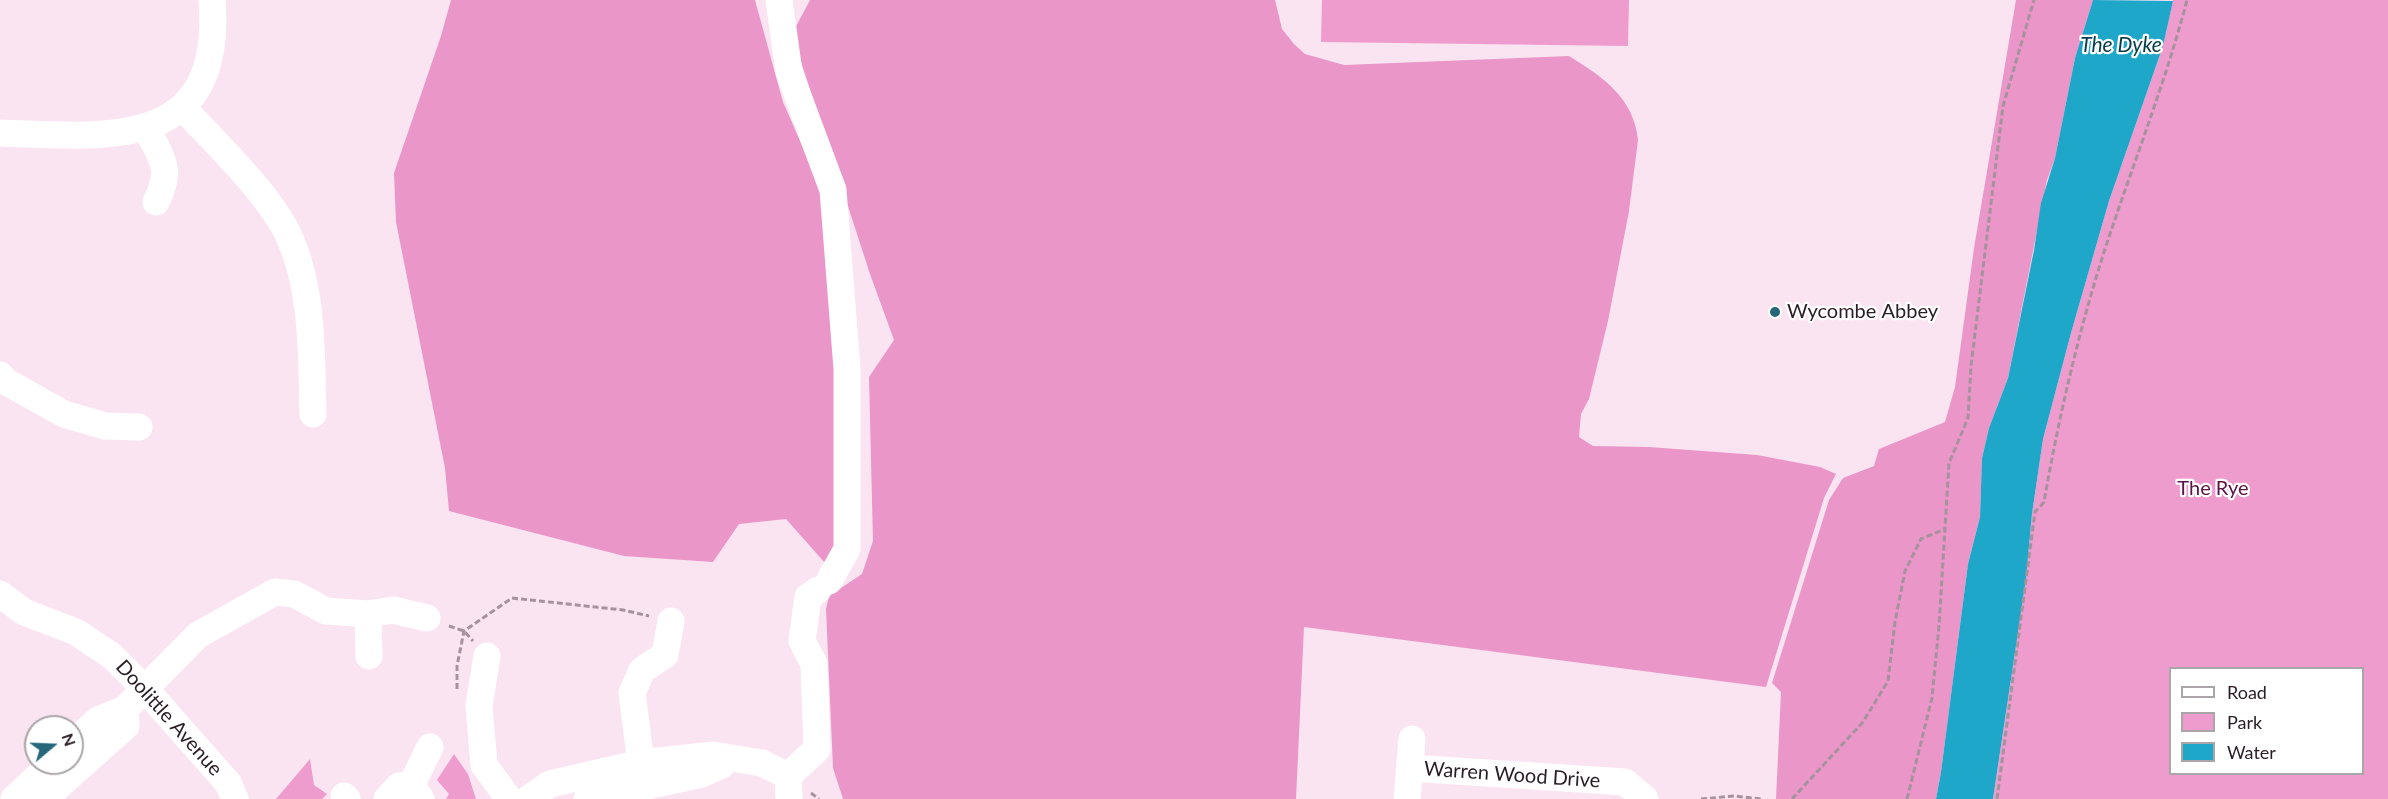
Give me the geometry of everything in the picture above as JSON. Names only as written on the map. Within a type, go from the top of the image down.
[{"type":"street","points":[[0,132],[78,136],[111,134],[146,128],[183,108],[192,97],[208,63],[212,40],[212,0]]},
{"type":"street","points":[[528,799],[550,784],[641,763],[713,755],[762,763],[789,788],[817,749],[814,664],[802,641],[808,597],[824,586],[847,549],[847,369],[833,190],[789,72],[779,0]]},
{"type":"street","points":[[183,108],[269,205],[287,233],[306,291],[319,399]]},
{"type":"street","points":[[146,128],[165,169],[163,188],[156,202]]},
{"type":"street","points":[[0,375],[6,381],[63,414],[105,426],[139,427]]},
{"type":"street","points":[[84,733],[98,720],[126,709],[198,635],[275,592],[294,594],[326,611],[368,614],[393,610],[427,618]]},
{"type":"street","name":"Doolittle Avenue","points":[[0,594],[24,612],[76,632],[112,656],[145,689],[228,783],[235,799]]},
{"type":"street","points":[[368,614],[369,656]]},
{"type":"street","points":[[641,763],[632,693],[642,670],[665,655],[671,621]]},
{"type":"street","points":[[487,656],[479,706],[484,765],[509,799]]},
{"type":"street","points":[[44,799],[126,726],[126,709]]},
{"type":"street","points":[[1407,799],[1412,739]]},
{"type":"street","points":[[387,799],[399,786],[416,793],[430,747]]},
{"type":"street","points":[[587,799],[702,774],[737,759]]},
{"type":"street","name":"Warren Wood Drive","points":[[1410,768],[1625,782],[1645,799]]},
{"type":"street","points":[[14,799],[39,775]]},
{"type":"path","points":[[1907,799],[1932,698],[1949,463],[1968,418],[1971,366],[2003,106],[2034,0]]},
{"type":"path","points":[[1997,799],[2035,512],[2043,502],[2063,403],[2105,249],[2174,47],[2187,0]]},
{"type":"path","points":[[1792,799],[1863,722],[1888,681],[1895,622],[1905,572],[1921,539],[1945,529]]},
{"type":"path","points":[[458,700],[457,666],[465,631],[512,598],[623,610],[671,621]]},
{"type":"path","points":[[1701,799],[1734,796],[1761,799]]},
{"type":"green space","points":[[1322,0],[1629,0],[1628,46],[1321,42]]},
{"type":"green space","name":"The Rye","points":[[2173,0],[2388,0],[2388,799],[1993,799],[2026,579],[2032,514],[2043,439],[2109,201],[2163,46]]},
{"type":"green space","points":[[454,754],[468,774],[476,799],[446,799],[449,794],[437,780]]},
{"type":"green space","points":[[310,759],[314,785],[327,794],[322,799],[276,799]]},
{"type":"shaded area","points":[[451,0],[755,0],[783,102],[826,200],[835,317],[841,541],[825,563],[786,519],[739,524],[713,562],[624,556],[449,511],[445,468],[396,222],[394,173]]},
{"type":"shaded area","points":[[810,0],[1275,0],[1282,29],[1294,44],[1305,54],[1344,65],[1569,56],[1594,72],[1615,90],[1623,101],[1635,125],[1638,140],[1629,211],[1608,321],[1589,399],[1581,414],[1579,437],[1593,446],[1649,447],[1757,455],[1820,467],[1836,474],[1824,498],[1766,687],[1304,627],[1296,799],[843,799],[833,768],[826,609],[829,596],[862,574],[873,541],[869,377],[894,340],[870,274],[792,34]]},
{"type":"shaded area","points":[[2016,0],[2093,0],[2075,58],[2055,158],[2047,180],[2008,378],[1989,428],[1982,458],[1980,517],[1968,564],[1936,799],[1776,799],[1781,692],[1772,683],[1829,500],[1843,478],[1874,466],[1879,449],[1945,422],[1955,387],[1974,248]]},
{"type":"water","name":"The Dyke","points":[[2093,0],[2173,1],[2163,46],[2109,201],[2043,439],[2032,514],[2026,579],[1993,799],[1936,799],[1968,564],[1980,517],[1982,458],[1989,428],[2008,378],[2034,250],[2041,203],[2055,158],[2075,58]]},
{"type":"place","name":"Wycombe Abbey","points":[[1775,312]]}]
